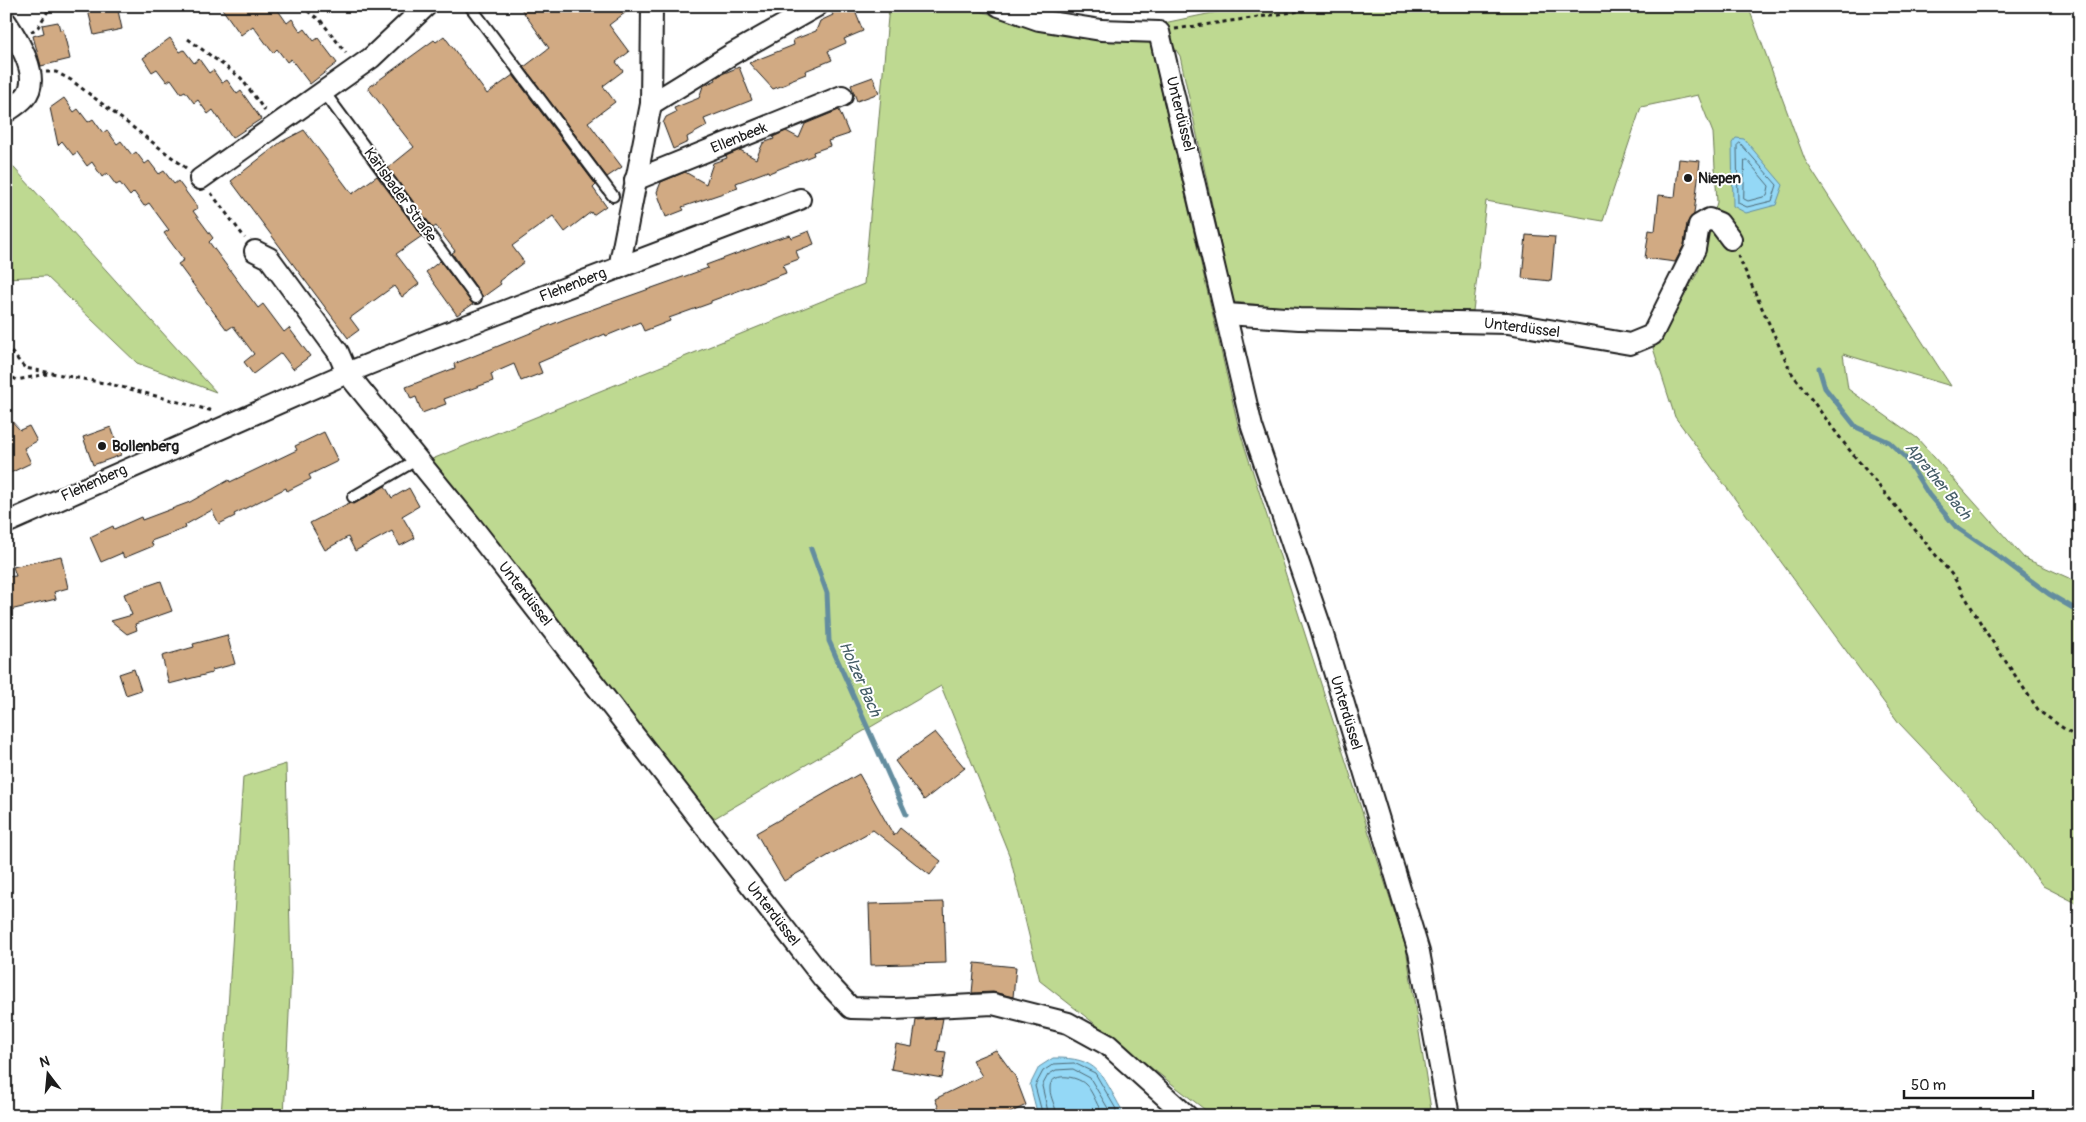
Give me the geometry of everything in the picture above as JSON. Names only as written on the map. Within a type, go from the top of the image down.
[{"type":"street","points":[[200,179],[370,58],[426,6]]},
{"type":"street","points":[[619,268],[651,104],[652,6]]},
{"type":"street","points":[[651,104],[732,54],[817,6]]},
{"type":"street","points":[[999,6],[1039,20],[1101,30],[1159,32]]},
{"type":"street","points":[[6,22],[18,40],[30,72],[31,80],[26,96],[6,112]]},
{"type":"street","name":"Unterdüssel","points":[[1159,32],[1252,427],[1320,625],[1419,952],[1448,1116]]},
{"type":"street","name":"Ellenbeek","points":[[635,180],[842,96]]},
{"type":"street","name":"Flehenberg","points":[[6,523],[348,373],[800,198]]},
{"type":"street","name":"Unterdüssel","points":[[1226,314],[1508,324],[1630,344],[1652,335],[1695,249],[1698,225],[1709,219],[1719,223],[1731,238]]},
{"type":"street","points":[[255,251],[269,258],[338,352],[348,373],[418,459]]},
{"type":"street","name":"Unterdüssel","points":[[418,459],[817,970],[850,1008],[894,1009],[992,1004],[1068,1022],[1108,1045],[1187,1116]]},
{"type":"lane","points":[[470,6],[613,196]]},
{"type":"lane","name":"Karlsbader Straße","points":[[324,92],[476,298]]},
{"type":"lane","points":[[353,497],[418,459]]},
{"type":"path","points":[[18,40],[38,27],[51,6]]},
{"type":"path","points":[[301,6],[322,21],[358,67]]},
{"type":"path","points":[[1159,32],[1335,6]]},
{"type":"path","points":[[188,39],[241,78],[276,125]]},
{"type":"path","points":[[56,72],[71,80],[200,179],[255,251]]},
{"type":"path","points":[[1731,238],[1791,372],[1847,447],[1953,576],[1986,632],[2039,711],[2080,740]]},
{"type":"path","points":[[6,346],[25,368],[57,375]]},
{"type":"path","points":[[6,374],[17,380],[47,373],[114,385],[209,410],[234,422]]},
{"type":"green space","points":[[889,6],[963,6],[1024,24],[1150,41],[1239,429],[1406,948],[1432,1116],[1213,1116],[1040,981],[1010,857],[941,686],[713,819],[420,464],[864,284]]},
{"type":"green space","points":[[1246,6],[1748,6],[1805,160],[1951,386],[1843,354],[1848,389],[1917,438],[2024,558],[2080,583],[2080,905],[2043,886],[1996,825],[1899,723],[1675,417],[1653,348],[1698,272],[1717,202],[1713,133],[1698,95],[1641,107],[1603,221],[1486,201],[1473,311],[1303,309],[1233,302],[1180,56],[1159,24]]},
{"type":"green space","points":[[6,159],[216,392],[137,363],[46,276],[6,278]]},
{"type":"green space","points":[[286,764],[291,973],[284,1116],[221,1116],[243,777]]},
{"type":"water","points":[[1736,138],[1744,139],[1783,185],[1776,205],[1746,213],[1733,206],[1732,143]]},
{"type":"water","points":[[1053,1058],[1068,1058],[1080,1061],[1097,1070],[1122,1110],[1119,1116],[1038,1116],[1030,1085],[1039,1067]]},
{"type":"building","points":[[87,6],[117,6],[122,29],[94,35]]},
{"type":"building","points":[[220,6],[275,6],[287,23],[292,19],[301,32],[305,29],[314,41],[318,38],[337,63],[310,84],[291,59],[287,62],[277,49],[273,53],[253,26],[241,35]]},
{"type":"building","points":[[519,6],[634,6],[609,25],[629,52],[616,62],[623,71],[603,86],[615,102],[588,122],[622,167],[607,177],[524,67],[549,48]]},
{"type":"building","points":[[843,6],[853,6],[863,31],[844,39],[846,43],[828,51],[832,60],[805,71],[806,74],[773,89],[749,63],[794,45],[793,40],[816,31],[820,21],[833,15],[831,11]]},
{"type":"building","points":[[58,22],[60,30],[63,29],[70,59],[41,66],[33,36],[44,33],[42,25]]},
{"type":"building","points":[[444,36],[487,94],[513,75],[596,185],[593,188],[606,206],[593,215],[591,212],[565,232],[553,216],[512,246],[524,262],[499,281],[501,284],[483,297],[452,253],[455,251],[436,226],[433,228],[388,168],[414,147],[368,88],[434,40],[436,42]]},
{"type":"building","points":[[170,38],[180,52],[184,50],[194,63],[199,59],[209,73],[213,70],[222,83],[227,80],[237,94],[241,91],[261,119],[232,138],[213,110],[208,114],[198,100],[194,103],[185,91],[181,93],[171,79],[167,82],[157,69],[152,72],[143,58]]},
{"type":"building","points":[[739,67],[752,100],[704,119],[707,126],[687,137],[688,142],[673,149],[663,123],[666,117],[676,112],[674,108],[699,98],[703,86],[716,80],[715,78],[722,74]]},
{"type":"building","points":[[873,77],[879,93],[857,101],[851,85]]},
{"type":"building","points":[[64,98],[74,112],[78,109],[88,122],[93,119],[103,133],[107,130],[117,144],[121,141],[132,155],[136,152],[145,164],[149,161],[159,174],[164,171],[174,184],[178,181],[198,208],[193,211],[213,238],[209,242],[258,308],[263,304],[284,332],[289,328],[310,356],[293,369],[281,353],[253,374],[244,362],[254,354],[233,326],[227,330],[178,264],[184,260],[164,233],[169,230],[149,203],[144,206],[134,192],[130,196],[120,183],[116,185],[107,173],[102,177],[92,162],[87,166],[77,152],[73,155],[62,141],[58,145],[50,108]]},
{"type":"building","points":[[839,110],[849,134],[828,141],[830,146],[813,152],[814,155],[769,173],[768,171],[736,183],[738,188],[682,207],[684,210],[666,217],[657,192],[661,182],[685,172],[706,184],[713,163],[727,158],[726,156],[740,150],[756,159],[763,143],[774,139],[773,137],[786,131],[799,138],[805,124]]},
{"type":"building","points":[[304,130],[352,194],[377,176],[422,236],[396,254],[419,284],[402,297],[394,286],[350,318],[359,330],[348,338],[231,181],[281,142]]},
{"type":"building","points":[[1679,159],[1700,161],[1694,214],[1687,223],[1684,245],[1675,262],[1645,258],[1649,230],[1655,231],[1659,195],[1675,197]]},
{"type":"building","points":[[809,231],[814,244],[796,251],[799,259],[783,265],[786,273],[669,318],[670,321],[644,331],[640,322],[606,336],[605,334],[538,363],[542,373],[521,381],[514,364],[491,374],[493,381],[444,399],[446,404],[422,413],[416,397],[411,399],[406,387],[455,368],[454,364],[565,319],[708,268],[706,265],[776,239],[790,235],[791,238]]},
{"type":"building","points":[[1526,235],[1555,237],[1551,281],[1522,278]]},
{"type":"building","points":[[440,261],[473,304],[457,315],[426,272]]},
{"type":"building","points":[[6,415],[20,430],[29,426],[37,441],[24,448],[31,463],[6,475]]},
{"type":"building","name":"Bollenberg","points":[[111,427],[121,455],[93,465],[83,437]]},
{"type":"building","points":[[324,432],[338,461],[309,475],[311,479],[287,491],[286,488],[234,514],[235,516],[219,524],[212,510],[185,525],[186,528],[151,541],[153,546],[124,558],[122,553],[101,562],[90,537],[113,526],[114,529],[141,517],[142,520],[190,502],[229,480],[230,482],[297,450],[295,446]]},
{"type":"building","points":[[385,486],[392,498],[409,488],[419,506],[402,516],[415,538],[400,546],[392,531],[355,551],[348,537],[325,550],[310,523],[349,503],[356,503]]},
{"type":"building","points":[[61,556],[68,588],[54,592],[56,599],[6,611],[6,577],[16,576],[13,567]]},
{"type":"building","points":[[161,581],[172,611],[135,624],[137,630],[127,634],[111,621],[132,615],[124,594]]},
{"type":"building","points":[[227,635],[235,664],[212,670],[212,673],[169,684],[162,656],[194,647],[193,644]]},
{"type":"building","points":[[134,669],[141,690],[126,695],[119,674]]},
{"type":"building","points":[[935,732],[965,768],[924,800],[895,761]]},
{"type":"building","points":[[859,774],[894,836],[900,828],[941,861],[930,875],[873,830],[784,881],[756,833]]},
{"type":"building","points":[[944,902],[946,963],[871,965],[869,904]]},
{"type":"building","points":[[975,963],[1016,967],[1013,997],[993,992],[972,993]]},
{"type":"building","points":[[943,1018],[937,1051],[946,1052],[942,1078],[891,1069],[896,1044],[912,1047],[916,1020]]},
{"type":"building","points":[[996,1050],[1015,1076],[1026,1105],[1004,1116],[942,1116],[935,1099],[982,1076],[972,1060]]},
{"type":"waterway","name":"Aprather Bach","points":[[1819,368],[1825,388],[1856,427],[1889,442],[1905,457],[1929,495],[1956,527],[2049,594],[2080,612]]},
{"type":"waterway","name":"Holzer Bach","points":[[811,549],[827,593],[829,641],[906,814]]},
{"type":"place","name":"Niepen","points":[[1688,178]]},
{"type":"place","name":"Bollenberg","points":[[102,446]]}]
